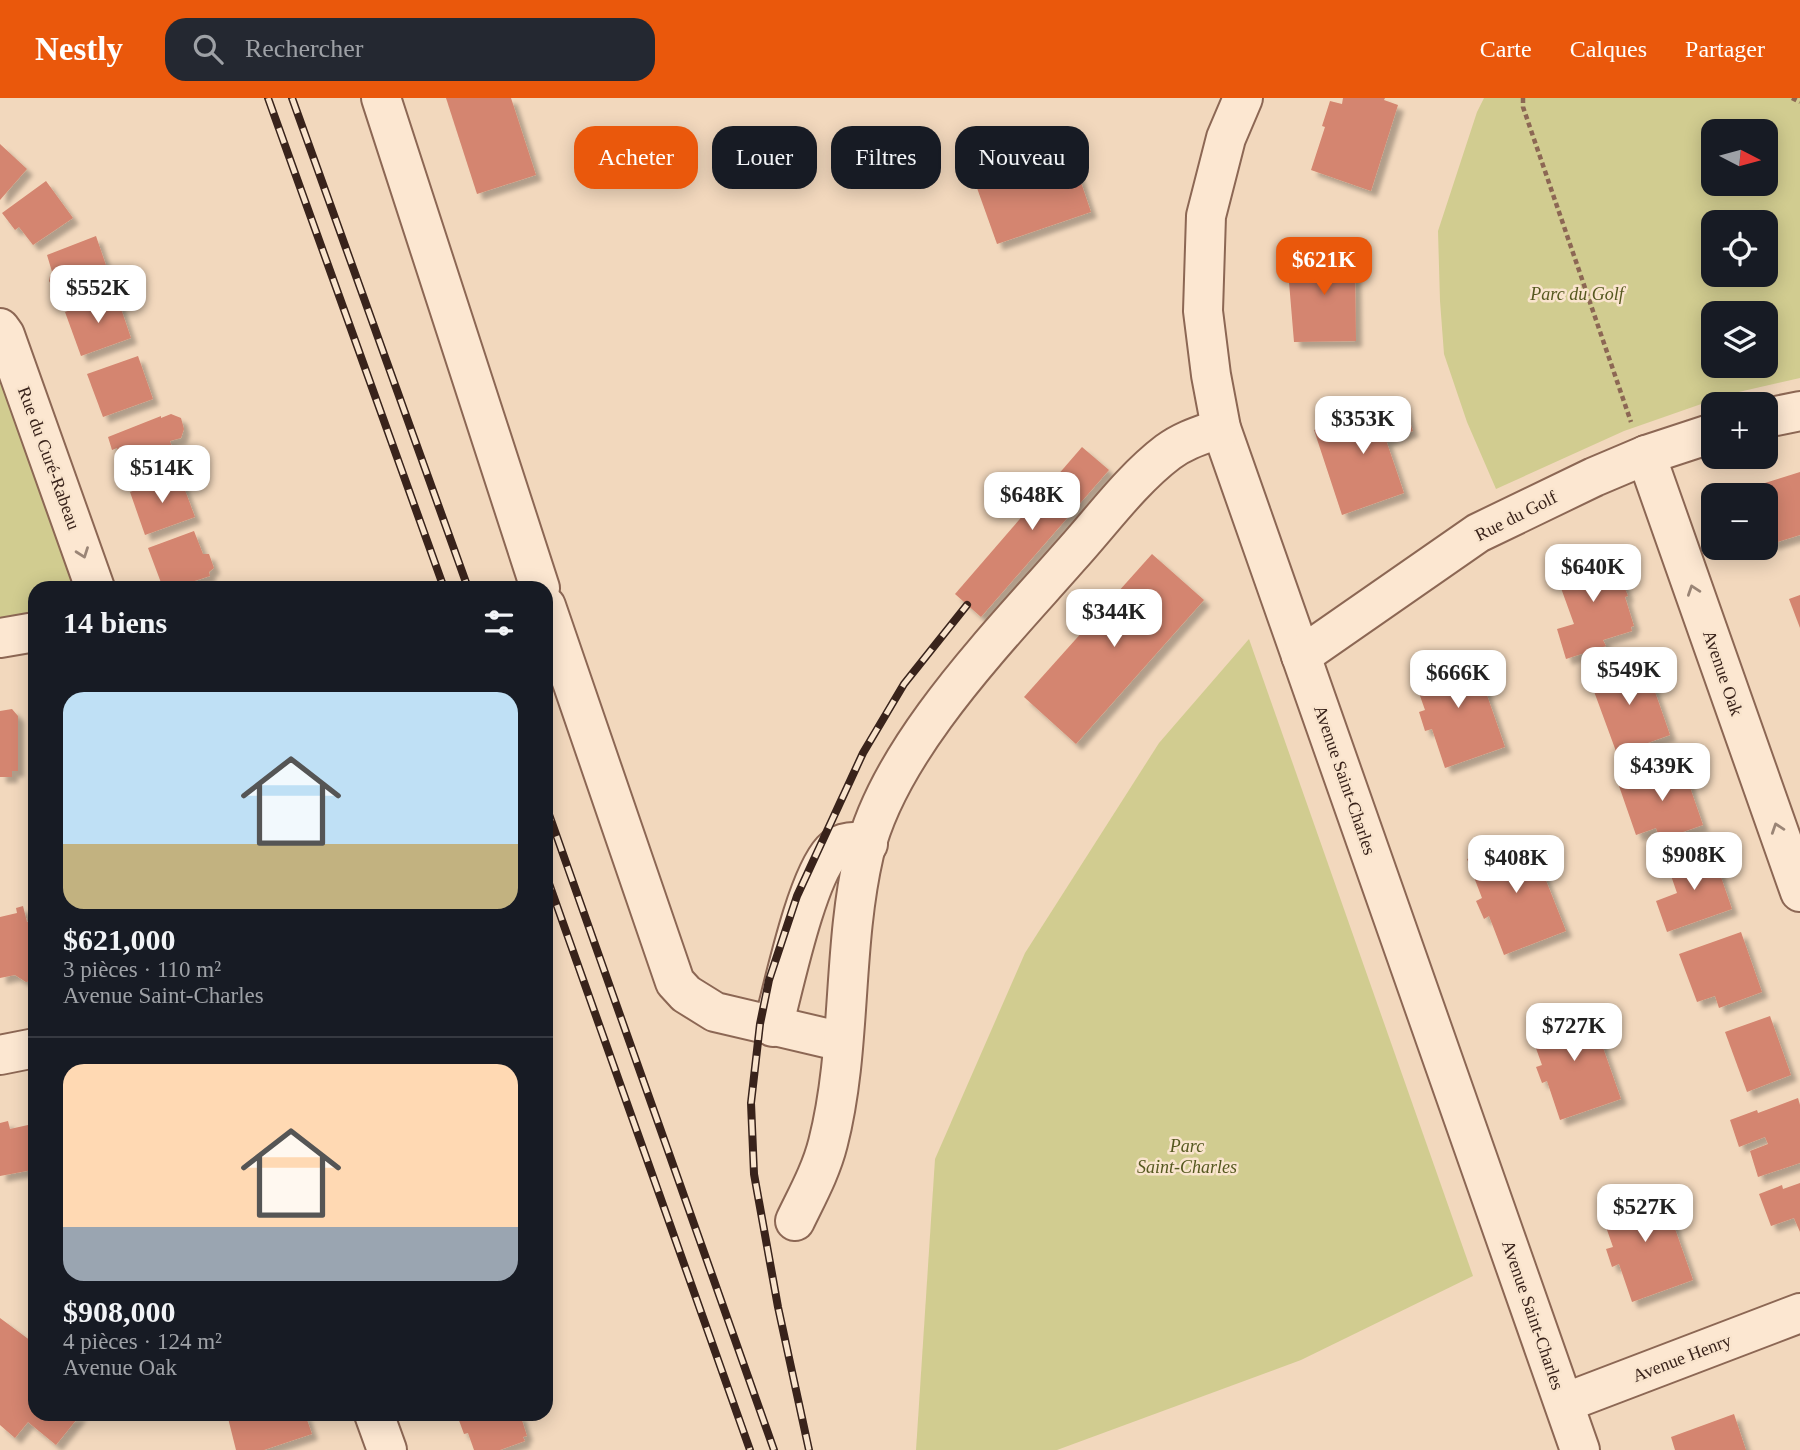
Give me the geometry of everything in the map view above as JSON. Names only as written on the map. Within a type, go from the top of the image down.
[{"type":"street","points":[[381,98],[538,581]]},
{"type":"street","name":"Avenue Saint-Charles","points":[[1243,98],[1226,138],[1206,216],[1203,311],[1221,428],[1580,1450]]},
{"type":"street","name":"Rue du Curé-Rabeau","points":[[2,335],[92,581]]},
{"type":"street","points":[[1778,416],[1800,411]]},
{"type":"street","points":[[795,1221],[816,1177],[827,1145],[839,1087],[855,916],[868,844],[880,808],[910,753],[942,708],[1003,633],[1156,462],[1189,439],[1221,428]]},
{"type":"street","name":"Rue du Golf","points":[[1301,656],[1478,533],[1594,477],[1639,441],[1701,434]]},
{"type":"street","name":"Avenue Oak","points":[[1639,441],[1800,892]]},
{"type":"street","points":[[553,627],[668,967],[676,982],[686,994],[715,1012],[843,1042]]},
{"type":"street","points":[[0,638],[28,633]]},
{"type":"street","points":[[773,1027],[814,884],[825,861],[840,844],[858,841],[868,844]]},
{"type":"street","points":[[0,1055],[28,1049]]},
{"type":"street","name":"Avenue Henry","points":[[1564,1403],[1800,1313]]},
{"type":"street","points":[[377,1421],[387,1450]]},
{"type":"path","points":[[1522,98],[1522,107],[1639,441]]},
{"type":"path","points":[[1792,98],[1800,102]]},
{"type":"green space","name":"Parc du Golf","points":[[1484,98],[1800,98],[1800,378],[1739,392],[1701,392],[1701,404],[1624,431],[1496,489],[1467,422],[1444,354],[1438,231]]},
{"type":"green space","points":[[0,363],[83,581],[28,581],[28,622],[0,628]]},
{"type":"green space","name":"Parc Saint-Charles","points":[[1249,639],[1473,1276],[1301,1360],[1057,1450],[916,1450],[935,1159],[1025,953],[1159,743]]},
{"type":"building","points":[[446,98],[511,98],[536,175],[477,194]]},
{"type":"building","points":[[1343,98],[1385,98],[1384,100],[1398,105],[1371,191],[1311,170],[1330,101],[1342,104]]},
{"type":"building","points":[[0,144],[27,169],[0,200]]},
{"type":"building","points":[[46,181],[73,218],[33,245],[19,227],[15,230],[2,213]]},
{"type":"building","points":[[977,189],[1083,189],[1091,212],[997,244]]},
{"type":"building","points":[[96,236],[111,280],[63,298],[56,293],[49,281],[53,275],[47,255]]},
{"type":"building","points":[[1338,250],[1338,253],[1352,252],[1352,264],[1355,265],[1356,341],[1294,342],[1288,270],[1299,270],[1298,254]]},
{"type":"building","points":[[116,294],[131,338],[81,356],[65,312]]},
{"type":"building","points":[[138,356],[153,399],[103,417],[87,374]]},
{"type":"building","points":[[1402,400],[1413,431],[1386,440],[1404,493],[1342,515],[1314,430],[1358,411],[1359,415]]},
{"type":"building","points":[[171,414],[181,418],[184,429],[181,438],[170,441],[176,460],[123,479],[117,462],[122,460],[117,448],[112,450],[108,437]]},
{"type":"building","points":[[1082,447],[1109,470],[981,617],[955,594]]},
{"type":"building","points":[[1800,472],[1800,535],[1778,542],[1778,483],[1765,483]]},
{"type":"building","points":[[179,474],[195,517],[145,535],[130,492]]},
{"type":"building","points":[[194,531],[203,554],[209,554],[214,568],[209,572],[210,576],[195,581],[160,581],[148,548]]},
{"type":"building","points":[[1611,553],[1628,596],[1625,597],[1634,626],[1631,627],[1632,631],[1603,640],[1606,646],[1566,659],[1557,629],[1574,624],[1553,566],[1573,559],[1576,565]]},
{"type":"building","points":[[1152,554],[1204,600],[1076,744],[1024,697]]},
{"type":"building","points":[[1800,595],[1800,628],[1789,599]]},
{"type":"building","points":[[1472,652],[1505,747],[1445,768],[1432,729],[1425,731],[1419,712],[1425,710],[1412,673]]},
{"type":"building","points":[[1645,663],[1670,735],[1617,754],[1588,675],[1610,667],[1613,674]]},
{"type":"building","points":[[12,709],[18,716],[18,771],[12,771],[12,777],[0,777],[0,711]]},
{"type":"building","points":[[1682,764],[1703,825],[1660,840],[1656,828],[1636,835],[1619,786]]},
{"type":"building","points":[[1528,835],[1566,931],[1504,955],[1489,916],[1484,919],[1476,901],[1482,898],[1467,859]]},
{"type":"building","points":[[1711,848],[1732,909],[1667,932],[1656,901],[1677,893],[1667,864]]},
{"type":"building","points":[[23,906],[28,922],[26,982],[15,975],[0,978],[0,917],[17,913],[16,908]]},
{"type":"building","points":[[1741,932],[1762,992],[1719,1008],[1715,996],[1697,1002],[1679,954]]},
{"type":"building","points":[[1588,1005],[1621,1099],[1560,1120],[1547,1081],[1542,1083],[1536,1067],[1542,1065],[1528,1026]]},
{"type":"building","points":[[1770,1016],[1791,1075],[1747,1092],[1725,1032]]},
{"type":"building","points":[[1798,1098],[1800,1163],[1758,1177],[1750,1151],[1768,1144],[1765,1137],[1739,1147],[1730,1120]]},
{"type":"building","points":[[8,1121],[10,1129],[28,1125],[28,1171],[0,1176],[0,1123]]},
{"type":"building","points":[[1800,1183],[1800,1232],[1794,1218],[1771,1226],[1759,1194],[1782,1185],[1783,1189]]},
{"type":"building","points":[[1660,1186],[1693,1280],[1632,1302],[1619,1264],[1612,1267],[1606,1249],[1613,1247],[1599,1207]]},
{"type":"building","points":[[0,1318],[28,1339],[28,1421],[75,1421],[56,1445],[28,1422],[15,1438],[0,1425]]},
{"type":"building","points":[[1734,1414],[1746,1450],[1675,1450],[1671,1437]]},
{"type":"building","points":[[229,1421],[307,1421],[312,1434],[264,1450],[236,1450]]},
{"type":"building","points":[[459,1421],[522,1421],[527,1436],[523,1437],[525,1441],[500,1450],[474,1450],[468,1433],[464,1434]]},
{"type":"railway","points":[[268,98],[441,581]]},
{"type":"railway","points":[[292,98],[465,581]]},
{"type":"railway","points":[[809,1450],[778,1307],[754,1174],[751,1103],[760,1024],[769,980],[797,896],[863,753],[904,684],[967,605]]},
{"type":"railway","points":[[553,826],[774,1450]]},
{"type":"railway","points":[[553,895],[750,1450]]}]
